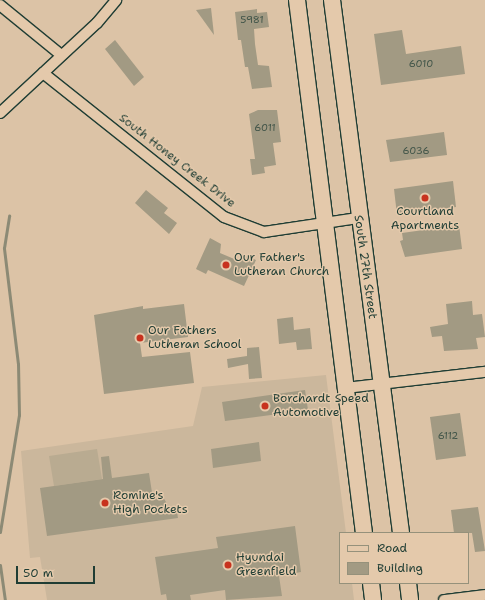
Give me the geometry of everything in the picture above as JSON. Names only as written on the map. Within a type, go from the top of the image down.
[{"type":"main road","points":[[296,0],[364,532]]},
{"type":"main road","name":"South 27th Street","points":[[332,0],[358,218],[382,383],[401,532]]},
{"type":"main road","points":[[370,584],[373,600]]},
{"type":"main road","points":[[408,584],[410,600]]},
{"type":"street","points":[[0,113],[97,23],[116,0]]},
{"type":"street","points":[[0,5],[61,55]]},
{"type":"street","name":"South Honey Creek Drive","points":[[43,73],[224,217],[264,232],[358,218]]},
{"type":"street","points":[[346,388],[485,372]]},
{"type":"street","points":[[444,600],[485,594]]},
{"type":"shaded area","points":[[326,375],[346,532],[339,532],[339,584],[352,584],[354,600],[47,600],[40,557],[30,558],[21,451],[193,426],[202,387]]},
{"type":"shaded area","points":[[97,449],[102,479],[54,486],[49,456]]},
{"type":"building","points":[[211,8],[214,35],[196,10]]},
{"type":"building","points":[[257,9],[257,13],[267,12],[269,27],[254,29],[258,65],[269,66],[272,87],[252,89],[248,67],[245,67],[241,40],[238,40],[235,12]]},
{"type":"building","points":[[402,30],[406,54],[461,46],[465,74],[381,85],[374,34]]},
{"type":"building","points":[[115,40],[144,77],[134,86],[105,49]]},
{"type":"building","points":[[258,110],[277,110],[281,142],[273,143],[276,165],[264,167],[265,173],[252,175],[250,159],[255,159],[249,114]]},
{"type":"building","points":[[444,132],[447,155],[390,162],[386,140]]},
{"type":"building","name":"Courtland Apartments","points":[[453,181],[456,207],[397,215],[394,189]]},
{"type":"building","points":[[146,190],[168,208],[164,213],[177,223],[169,234],[135,203]]},
{"type":"building","points":[[459,225],[462,249],[405,257],[400,241],[403,240],[402,233]]},
{"type":"building","name":"Our Father's Lutheran Church","points":[[210,238],[221,244],[220,253],[239,261],[242,254],[256,260],[244,286],[208,270],[206,274],[196,269]]},
{"type":"building","points":[[472,301],[473,315],[482,314],[485,337],[476,338],[478,349],[444,351],[442,336],[432,337],[430,327],[448,324],[446,304]]},
{"type":"building","name":"Our Fathers Lutheran School","points":[[184,304],[188,337],[140,343],[142,357],[190,352],[194,383],[104,394],[94,315],[143,306],[143,309]]},
{"type":"building","points":[[293,317],[294,330],[310,328],[312,349],[297,350],[296,342],[279,344],[277,319]]},
{"type":"building","points":[[259,347],[262,378],[249,379],[248,364],[228,368],[227,359],[247,356],[247,348]]},
{"type":"building","name":"Borchardt Speed Automotive","points":[[305,390],[308,410],[225,421],[222,402]]},
{"type":"building","points":[[460,413],[466,456],[436,460],[430,417]]},
{"type":"building","points":[[259,442],[261,461],[213,468],[211,449]]},
{"type":"building","name":"Romine's High Pockets","points":[[109,456],[112,478],[149,473],[153,499],[163,497],[169,507],[176,506],[178,518],[47,536],[40,488],[103,479],[101,457]]},
{"type":"building","points":[[478,507],[485,551],[475,552],[472,533],[454,532],[451,510]]},
{"type":"building","name":"Hyundai Greenfield","points":[[295,526],[301,572],[279,576],[282,596],[226,600],[225,590],[190,595],[191,600],[167,600],[166,594],[161,595],[155,557],[218,548],[216,537]]},
{"type":"waterway","points":[[0,532],[19,415],[18,364],[4,248],[9,215]]},
{"type":"waterway","points":[[0,565],[5,600]]},
{"type":"place","name":"Courtland Apartments","points":[[425,198]]},
{"type":"place","name":"Our Father's Lutheran Church","points":[[226,265]]},
{"type":"place","name":"Our Fathers Lutheran School","points":[[140,338]]},
{"type":"place","name":"Borchardt Speed Automotive","points":[[265,406]]},
{"type":"place","name":"Romine's High Pockets","points":[[105,503]]},
{"type":"place","name":"Hyundai Greenfield","points":[[228,565]]}]
